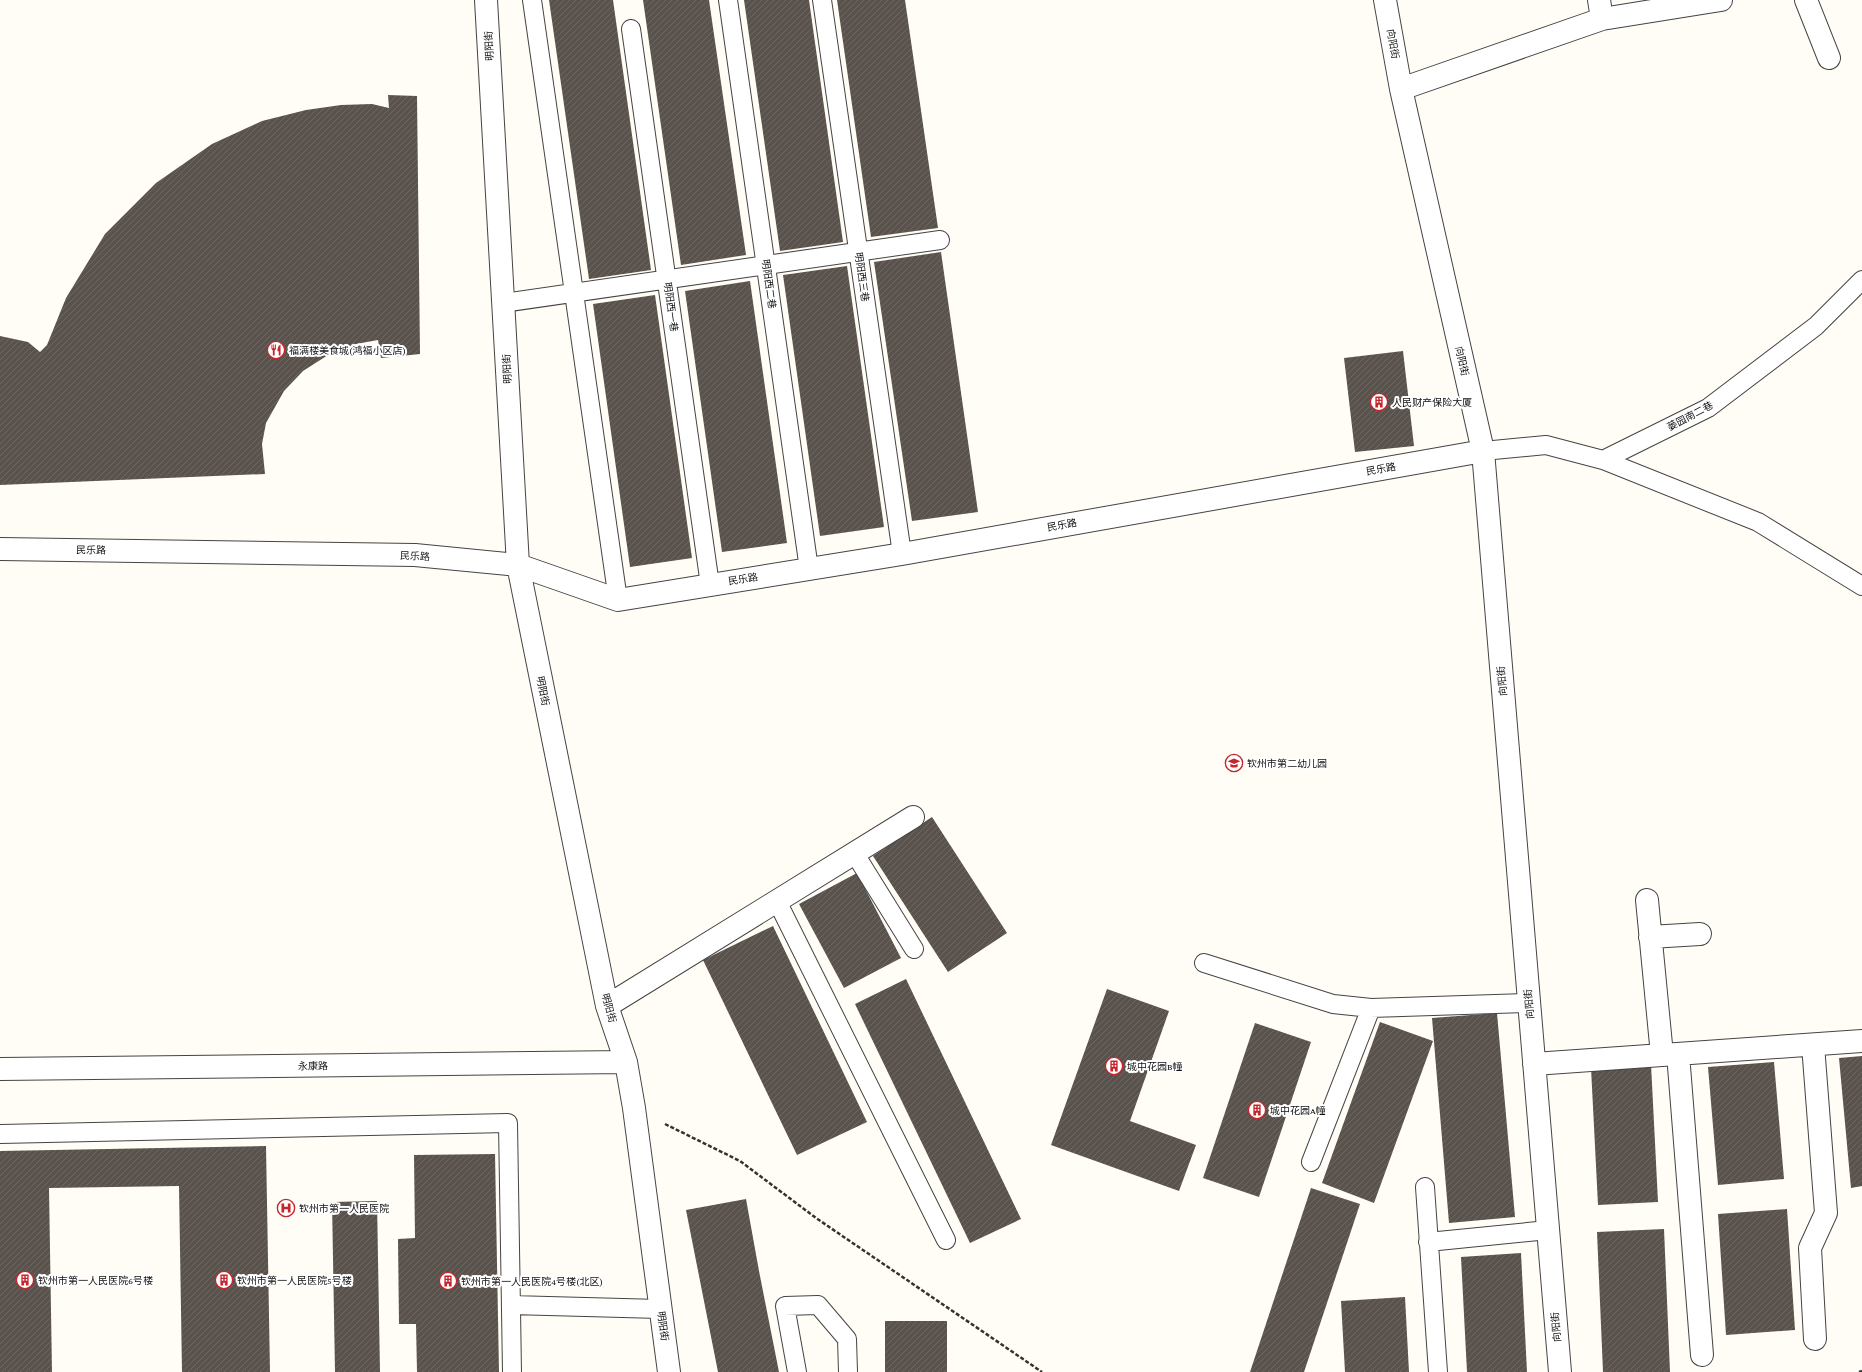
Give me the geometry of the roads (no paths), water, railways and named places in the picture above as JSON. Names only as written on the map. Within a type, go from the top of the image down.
[{"type":"street","name":"明阳街","points":[[486,0],[518,565],[607,1006],[626,1062],[634,1108],[669,1372]]},
{"type":"street","name":"向阳街","points":[[1385,0],[1401,89],[1483,450],[1560,1372]]},
{"type":"street","points":[[1401,89],[1600,9],[1721,0]]},
{"type":"street","points":[[1806,0],[1829,58]]},
{"type":"street","name":"民乐路","points":[[0,549],[414,555],[518,565],[618,600],[902,554],[1483,450]]},
{"type":"street","points":[[607,1006],[913,817]]},
{"type":"street","points":[[1646,900],[1650,937],[1670,1055],[1702,1355]]},
{"type":"street","points":[[1650,937],[1700,934]]},
{"type":"street","points":[[1534,1064],[1862,1041]]},
{"type":"street","points":[[1813,1045],[1826,1213],[1810,1248],[1815,1340]]},
{"type":"street","name":"永康路","points":[[0,1069],[626,1062]]},
{"type":"lane","points":[[532,0],[618,600]]},
{"type":"lane","name":"明阳西二巷","points":[[728,0],[809,569]]},
{"type":"lane","name":"明阳西三巷","points":[[822,0],[902,554]]},
{"type":"lane","name":"明阳西一巷","points":[[631,29],[710,585]]},
{"type":"lane","points":[[504,303],[940,240]]},
{"type":"lane","name":"蒌园南二巷","points":[[1603,460],[1708,408],[1816,326],[1862,280]]},
{"type":"lane","points":[[1483,450],[1546,446],[1603,460],[1758,522],[1862,586]]},
{"type":"lane","points":[[855,854],[914,949]]},
{"type":"lane","points":[[778,901],[946,1240]]},
{"type":"lane","points":[[1204,963],[1333,1004],[1371,1008],[1529,1003]]},
{"type":"lane","points":[[1311,1162],[1371,1008]]},
{"type":"lane","points":[[0,1134],[508,1123],[512,1372]]},
{"type":"lane","points":[[1425,1186],[1438,1372]]},
{"type":"lane","points":[[1428,1242],[1548,1230]]},
{"type":"lane","points":[[511,1305],[660,1309]]},
{"type":"lane","points":[[797,1372],[784,1306],[818,1305],[847,1339],[848,1372]]},
{"type":"place","name":"福满楼美食城(鸿福小区店)","points":[[276,350]]},
{"type":"place","name":"人民财产保险大厦","points":[[1379,402]]},
{"type":"place","name":"钦州市第二幼儿园","points":[[1234,763]]},
{"type":"place","name":"城中花园B幢","points":[[1114,1066]]},
{"type":"place","name":"城中花园A幢","points":[[1257,1110]]},
{"type":"place","name":"钦州市第一人民医院","points":[[286,1208]]},
{"type":"place","name":"钦州市第一人民医院6号楼","points":[[25,1280]]},
{"type":"place","name":"钦州市第一人民医院5号楼","points":[[224,1280]]},
{"type":"place","name":"钦州市第一人民医院4号楼(北区)","points":[[448,1281]]}]
